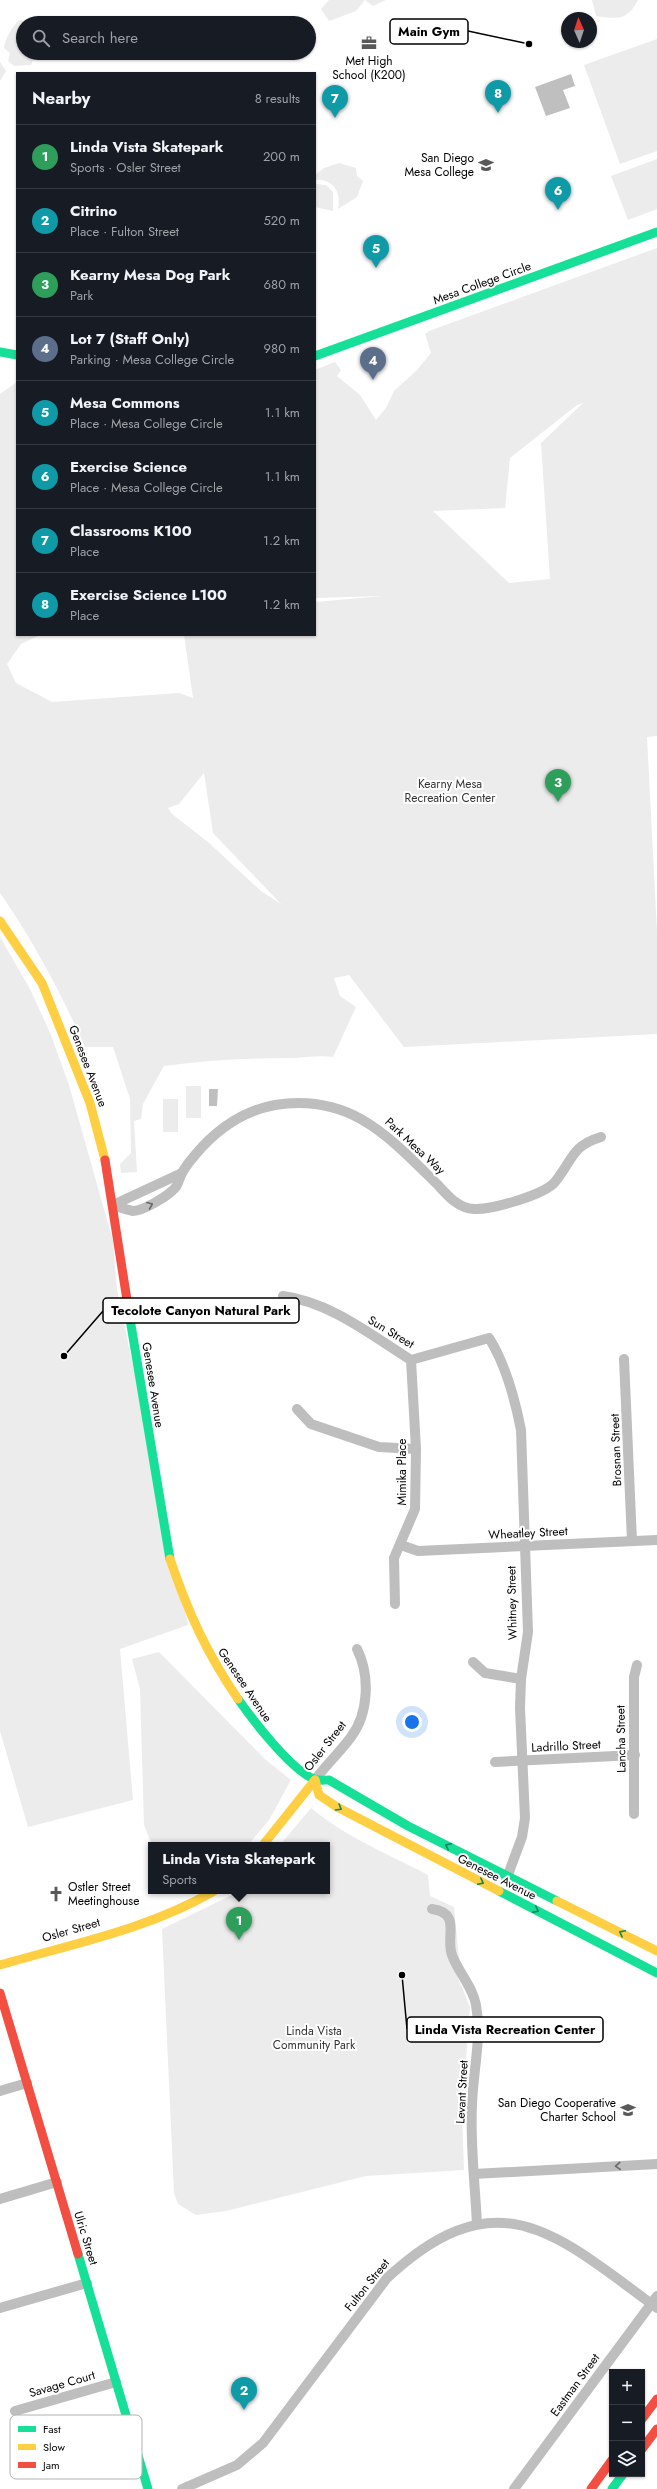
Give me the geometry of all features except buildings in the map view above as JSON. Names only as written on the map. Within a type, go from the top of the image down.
[{"type":"main road","name":"Mesa College Circle","points":[[316,356],[657,232]]},
{"type":"main road","points":[[0,352],[16,355]]},
{"type":"main road","name":"Genesee Avenue","points":[[0,921],[42,983],[90,1103],[104,1152],[113,1205],[115,1229],[167,1549],[187,1609],[215,1665],[257,1727],[288,1760],[304,1774],[315,1780],[329,1780],[342,1790],[408,1826],[657,1951]]},
{"type":"main road","name":"Genesee Avenue","points":[[315,1780],[319,1795],[337,1807],[657,1973]]},
{"type":"main road","name":"Osler Street","points":[[266,1842],[315,1780]]},
{"type":"main road","name":"Osler Street","points":[[0,1965],[154,1920],[188,1906],[209,1894]]},
{"type":"main road","name":"Ulric Street","points":[[0,1993],[126,2415]]},
{"type":"main road","points":[[645,2415],[657,2399]]},
{"type":"main road","points":[[645,2445],[657,2428]]},
{"type":"main road","points":[[591,2489],[609,2464]]},
{"type":"main road","name":"Ulric Street","points":[[142,2469],[148,2489]]},
{"type":"main road","points":[[612,2489],[621,2477]]},
{"type":"street","name":"Park Mesa Way","points":[[113,1205],[134,1211],[157,1202],[176,1188],[182,1173],[208,1141],[223,1127],[240,1117],[274,1106],[311,1104],[346,1111],[369,1123],[396,1144],[459,1206],[475,1209],[540,1193],[555,1182],[582,1144],[601,1137]]},
{"type":"street","name":"Park Mesa Way","points":[[113,1205],[182,1173]]},
{"type":"street","name":"Sun Street","points":[[283,1296],[300,1298],[322,1305],[411,1360],[489,1338]]},
{"type":"street","name":"Whitney Street","points":[[489,1338],[498,1352],[521,1430],[528,1632],[521,1679],[522,1762],[525,1818],[522,1837],[502,1892]]},
{"type":"street","name":"Brosnan Street","points":[[624,1359],[632,1541]]},
{"type":"street","name":"Mimika Place","points":[[394,1604],[394,1558],[401,1545],[415,1509],[416,1449],[411,1360]]},
{"type":"street","points":[[297,1409],[311,1424],[379,1447],[416,1449]]},
{"type":"street","name":"Wheatley Street","points":[[401,1545],[418,1551],[657,1540]]},
{"type":"street","name":"Osler Street","points":[[315,1780],[352,1736],[360,1720],[366,1693],[364,1664],[356,1649]]},
{"type":"street","points":[[474,1662],[485,1673],[521,1679]]},
{"type":"street","name":"Lancha Street","points":[[634,1814],[634,1677],[636,1665]]},
{"type":"street","name":"Ladrillo Street","points":[[495,1762],[522,1762],[635,1755]]},
{"type":"street","name":"Levant Street","points":[[432,1909],[441,1910],[446,1914],[450,1923],[451,1954],[476,2003],[479,2034],[472,2105],[477,2224]]},
{"type":"street","points":[[0,2091],[27,2083]]},
{"type":"street","points":[[474,2174],[657,2164]]},
{"type":"street","points":[[0,2199],[57,2182]]},
{"type":"street","name":"Fulton Street","points":[[182,2489],[198,2484],[237,2465],[263,2443],[387,2278],[412,2254],[458,2228],[477,2224],[512,2223],[548,2233],[568,2243],[655,2303]]},
{"type":"street","points":[[0,2308],[87,2283]]},
{"type":"street","name":"Eastman Street","points":[[514,2489],[655,2303]]},
{"type":"street","name":"Savage Court","points":[[15,2411],[116,2382]]},
{"type":"green space","points":[[329,0],[365,0],[356,11],[329,21],[321,9]]},
{"type":"green space","points":[[365,0],[386,0],[373,6]]},
{"type":"green space","points":[[592,0],[638,0],[630,12],[621,17],[610,18],[597,16],[597,12],[595,12]]},
{"type":"green space","points":[[16,24],[16,60],[33,60],[31,65],[14,66],[8,61],[10,53],[4,48],[11,30]]},
{"type":"green space","points":[[657,39],[657,151],[620,164],[584,65]]},
{"type":"green space","points":[[0,62],[6,71],[0,81]]},
{"type":"green space","points":[[657,159],[657,209],[628,220],[611,176]]},
{"type":"green space","points":[[339,163],[356,168],[357,176],[363,181],[357,197],[338,209],[339,197],[335,188],[327,181],[316,180],[316,174],[324,168]]},
{"type":"green space","points":[[316,184],[326,185],[333,192],[333,211],[316,207]]},
{"type":"green space","name":"Kearny Mesa Recreation Center","points":[[657,248],[657,736],[647,737],[657,932],[657,1034],[404,1047],[349,975],[334,978],[340,996],[356,1007],[333,1057],[317,1056],[296,1058],[258,1058],[196,1062],[164,1066],[143,1104],[141,1119],[134,1121],[137,1172],[121,1173],[120,1164],[131,1153],[130,1099],[113,1047],[85,1047],[46,968],[0,893],[0,394],[16,383],[16,636],[38,636],[21,644],[7,664],[16,683],[52,702],[179,693],[193,698],[184,636],[316,636],[316,602],[382,596],[316,598],[316,370],[335,362],[341,370],[337,376],[360,395],[376,420],[386,408],[394,391],[417,370],[431,353],[425,334],[429,331]],"holes":[[[583,403],[541,443],[550,579],[509,583],[433,511],[505,508],[510,458],[577,405]],[[204,773],[213,833],[281,904],[261,891],[208,842],[172,814],[168,808],[179,804]]]},
{"type":"green space","points":[[0,937],[30,989],[51,1035],[69,1085],[113,1241],[117,1290],[188,1625],[120,1649],[133,1800],[28,1827],[0,1731]]},
{"type":"green space","points":[[186,1086],[201,1086],[201,1118],[186,1118]]},
{"type":"green space","points":[[163,1099],[178,1099],[178,1132],[163,1132]]},
{"type":"green space","points":[[159,1652],[266,1760],[291,1780],[269,1820],[251,1842],[151,1842],[144,1825],[140,1689],[132,1659]]},
{"type":"green space","name":"Linda Vista Community Park","points":[[311,1808],[338,1828],[428,1875],[430,1896],[454,1907],[459,1959],[456,1973],[470,2007],[462,2113],[464,2170],[366,2176],[226,2211],[196,2215],[178,2204],[174,2193],[162,1929],[234,1894],[330,1894],[330,1842],[283,1842]]},
{"type":"shaded area","points":[[571,74],[575,86],[563,90],[570,108],[546,116],[535,87]]},
{"type":"shaded area","points":[[209,1089],[218,1089],[217,1106],[209,1106]]},
{"type":"traffic: fast","points":[[316,356],[657,232]]},
{"type":"traffic: fast","points":[[0,352],[16,355]]},
{"type":"traffic: fast","points":[[130,1319],[170,1559]]},
{"type":"traffic: fast","points":[[238,1699],[273,1743],[294,1766],[305,1774],[316,1780],[329,1780],[408,1826],[557,1901]]},
{"type":"traffic: fast","points":[[499,1891],[657,1973]]},
{"type":"traffic: fast","points":[[78,2254],[126,2415]]},
{"type":"traffic: fast","points":[[142,2469],[148,2489]]},
{"type":"traffic: fast","points":[[612,2489],[621,2477]]},
{"type":"traffic: slow","points":[[0,921],[42,983],[90,1103],[105,1160]]},
{"type":"traffic: slow","points":[[170,1559],[191,1614],[207,1648],[238,1699]]},
{"type":"traffic: slow","points":[[265,1842],[315,1780]]},
{"type":"traffic: slow","points":[[315,1780],[319,1795],[337,1807],[499,1891]]},
{"type":"traffic: slow","points":[[0,1965],[137,1926],[163,1916],[208,1894]]},
{"type":"traffic: slow","points":[[557,1901],[657,1951]]},
{"type":"traffic: jam","points":[[105,1160],[130,1319]]},
{"type":"traffic: jam","points":[[0,1993],[78,2254]]},
{"type":"traffic: jam","points":[[645,2415],[657,2399]]},
{"type":"traffic: jam","points":[[645,2445],[657,2429]]},
{"type":"traffic: jam","points":[[591,2489],[609,2464]]},
{"type":"place","name":"Met High School (K200)","points":[[369,43]]},
{"type":"place","name":"Main Gym","points":[[529,44]]},
{"type":"place","name":"Exercise Science L100","points":[[498,113]]},
{"type":"place","name":"Classrooms K100","points":[[335,118]]},
{"type":"place","name":"San Diego Mesa College","points":[[486,165]]},
{"type":"place","name":"Exercise Science","points":[[558,210]]},
{"type":"place","name":"Mesa Commons","points":[[376,268]]},
{"type":"place","name":"Lot 7 (Staff Only)","points":[[373,380]]},
{"type":"place","name":"Kearny Mesa Dog Park","points":[[558,802]]},
{"type":"place","name":"Tecolote Canyon Natural Park","points":[[64,1356]]},
{"type":"place","name":"Ostler Street Meetinghouse","points":[[56,1894]]},
{"type":"place","name":"Linda Vista Skatepark","points":[[239,1940]]},
{"type":"place","name":"Linda Vista Recreation Center","points":[[402,1975]]},
{"type":"place","name":"San Diego Cooperative Charter School","points":[[628,2110]]},
{"type":"place","name":"Citrino","points":[[244,2410]]}]
